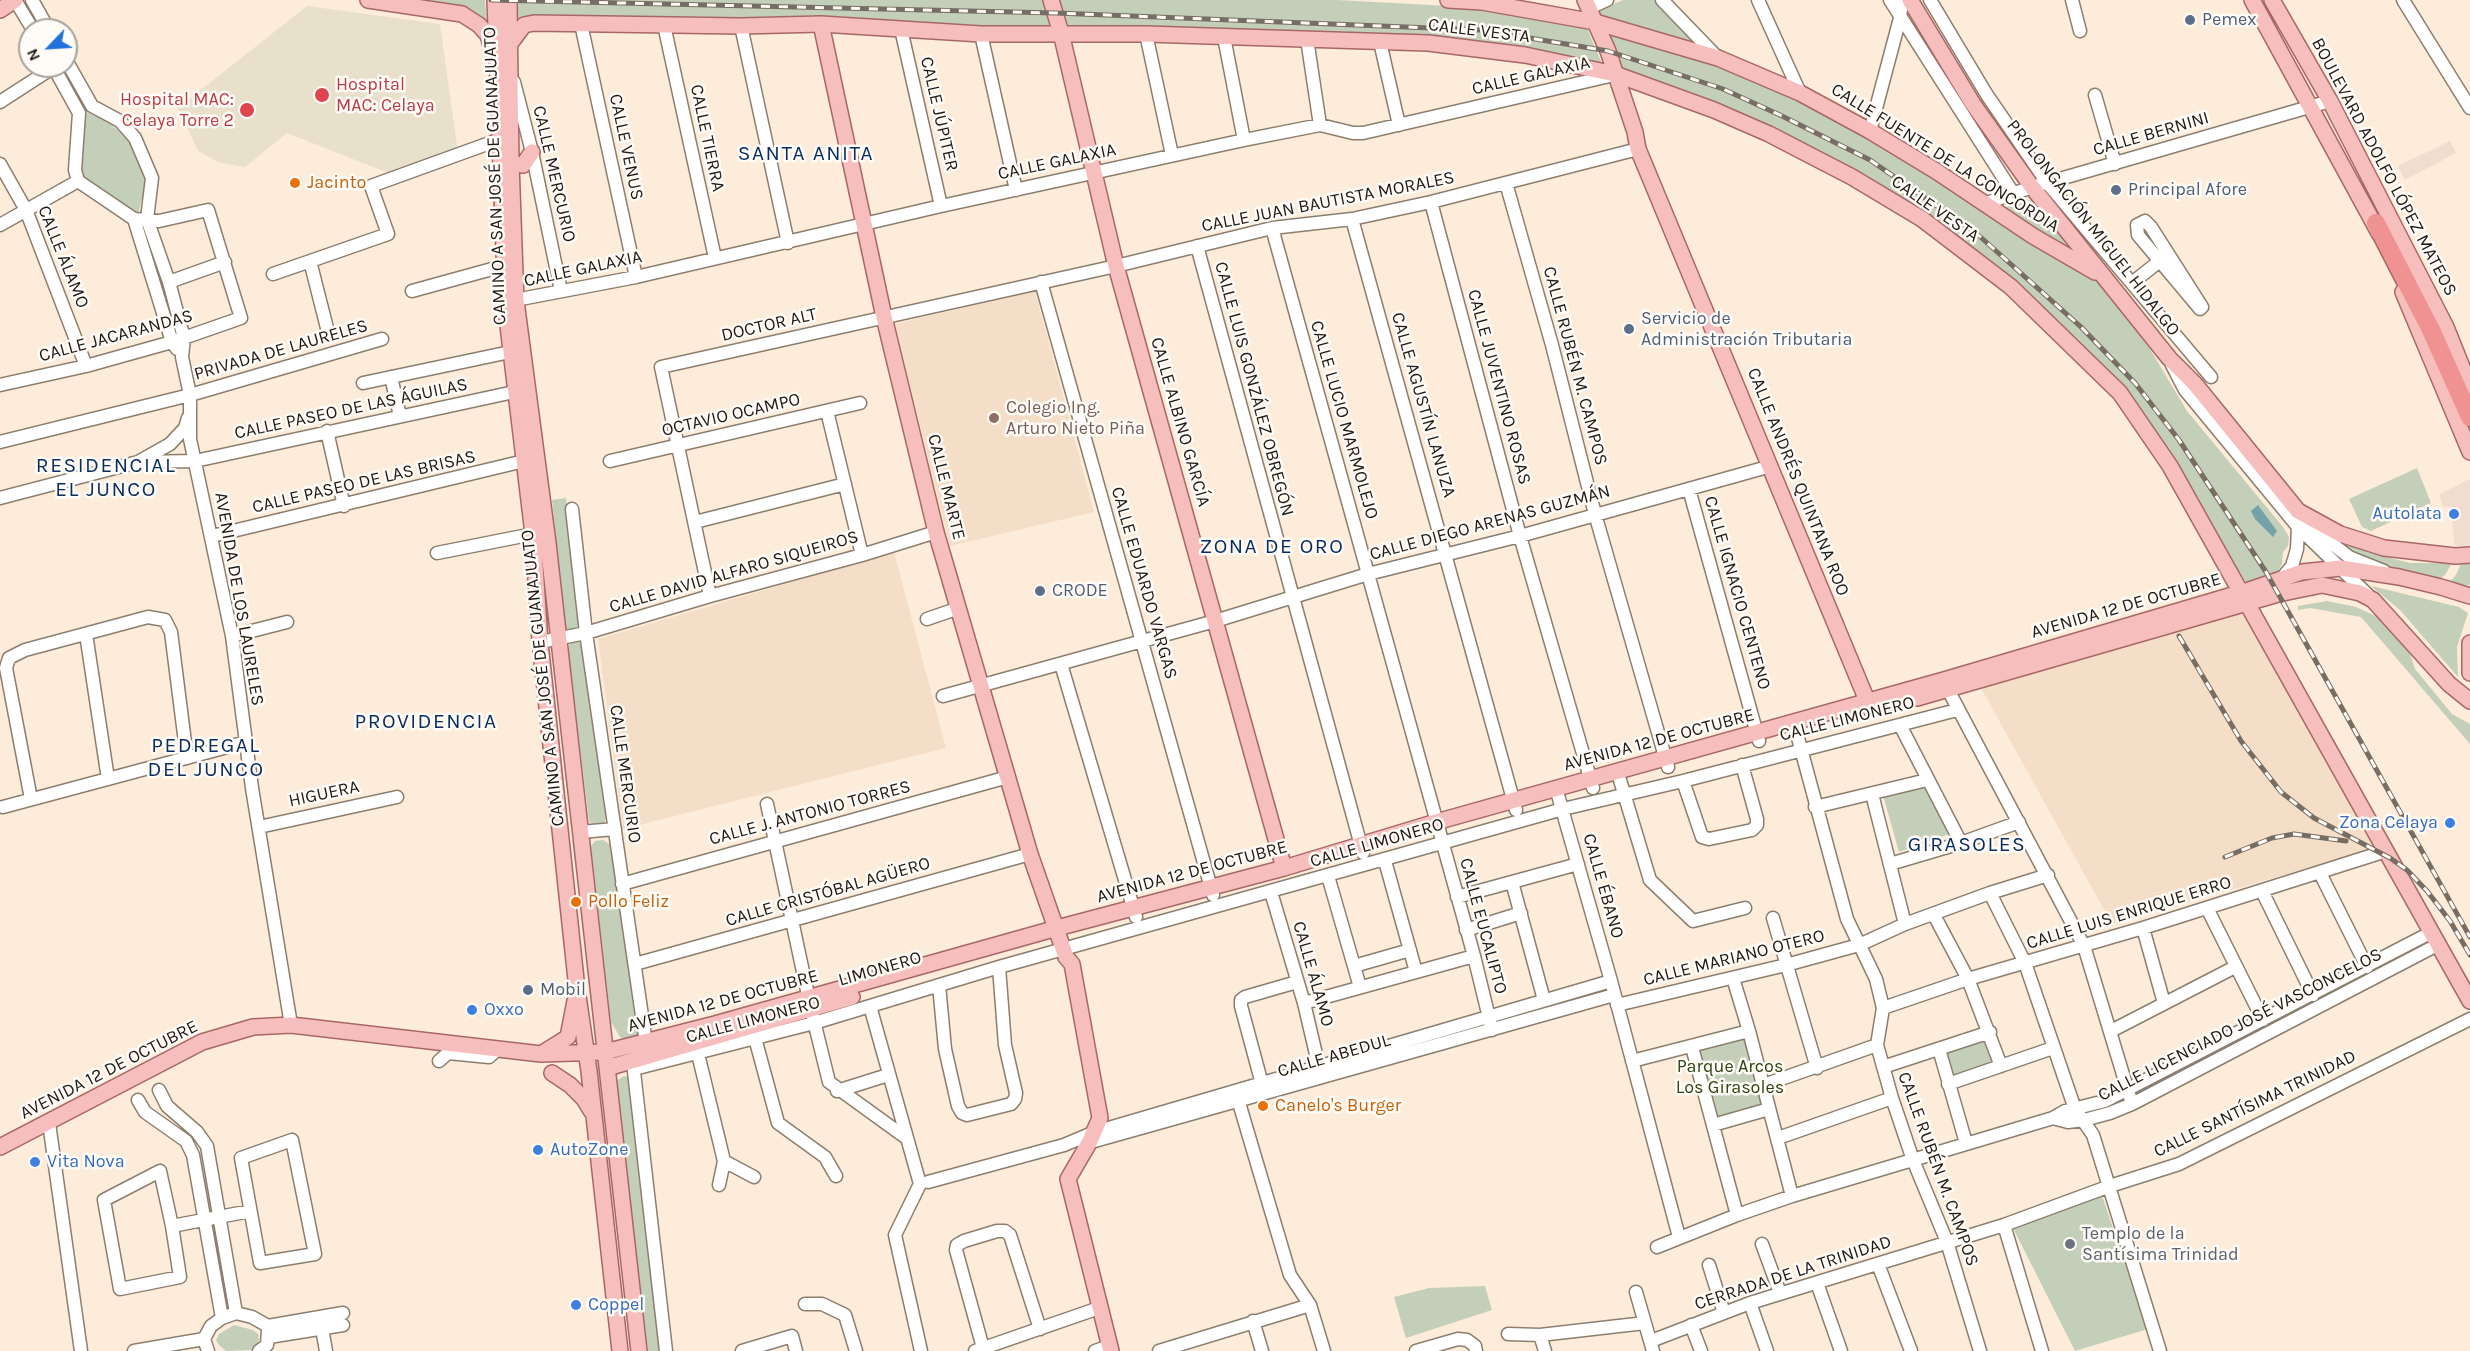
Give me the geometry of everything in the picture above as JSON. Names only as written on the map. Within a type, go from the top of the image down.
[{"type":"highway","points":[[2376,223],[2431,330],[2470,417]]},
{"type":"main road","points":[[0,10],[15,0]]},
{"type":"main road","points":[[368,0],[462,14],[479,25],[488,35],[503,62]]},
{"type":"main road","name":"CAMINO A SAN JOSÉ DE GUANAJUATO","points":[[495,0],[503,62],[511,301],[510,352],[533,534],[540,642],[577,989],[594,1116],[620,1351]]},
{"type":"main road","name":"CAMINO A SAN JOSÉ DE GUANAJUATO","points":[[509,0],[509,45],[503,62],[498,140],[505,163],[503,266],[511,301],[548,543],[639,1351]]},
{"type":"main road","name":"CALLE ALBINO GARCÍA","points":[[1051,0],[1061,33],[1116,266],[1286,876]]},
{"type":"main road","name":"CALLE FUENTE DE LA CONCORDIA","points":[[1448,0],[1590,10],[1718,58],[1800,93],[1870,131],[1936,171],[2033,237],[2106,278]]},
{"type":"main road","name":"BOULEVARD ADOLFO LÓPEZ MATEOS","points":[[2252,0],[2376,223],[2470,452]]},
{"type":"main road","name":"BOULEVARD ADOLFO LÓPEZ MATEOS","points":[[2272,0],[2330,101],[2446,327],[2470,387]]},
{"type":"main road","name":"PROLONGACIÓN MIGUEL HIDALGO","points":[[1909,1],[1973,104],[2032,188],[2169,358],[2195,384],[2298,511]]},
{"type":"main road","name":"CALLE ANDRÉS QUINTANA ROO","points":[[1590,10],[1615,74],[1635,132],[1638,149],[1869,706]]},
{"type":"main road","name":"CALLE VESTA","points":[[509,45],[524,26],[534,23],[741,26],[821,24],[981,34],[1146,34],[1428,43],[1525,55],[1615,74],[1714,110],[1769,134],[1852,177],[1922,219],[2011,287],[2120,393],[2170,466],[2246,598],[2470,1001]]},
{"type":"main road","name":"CALLE MARTE","points":[[821,24],[884,318],[936,532],[1030,854],[1062,943],[1092,1118],[1059,1178],[1104,1349]]},
{"type":"main road","points":[[505,163],[523,165],[532,152]]},
{"type":"main road","points":[[524,461],[529,461],[535,470],[542,534],[548,543]]},
{"type":"main road","points":[[2298,511],[2340,534],[2384,548],[2455,556],[2470,555]]},
{"type":"main road","name":"AVENIDA 12 DE OCTUBRE","points":[[0,1147],[50,1124],[202,1042],[253,1027],[291,1025],[542,1054],[585,1053],[606,1060],[636,1055],[1062,943],[1135,913],[1212,891],[1286,876],[1362,848],[1439,832],[1514,805],[1559,798],[1591,784],[2246,598],[2282,578],[2302,572],[2341,568],[2399,577]]},
{"type":"main road","name":"PROLONGACIÓN MIGUEL HIDALGO","points":[[2399,577],[2470,597]]},
{"type":"main road","name":"AVENIDA 12 DE OCTUBRE","points":[[2246,598],[2266,597],[2322,585],[2360,593],[2373,600]]},
{"type":"main road","name":"PROLONGACIÓN MIGUEL HIDALGO","points":[[2373,600],[2449,684],[2470,701]]},
{"type":"main road","points":[[2470,643],[2470,673]]},
{"type":"main road","name":"AVENIDA 12 DE OCTUBRE","points":[[1591,784],[1622,788],[1667,762]]},
{"type":"main road","points":[[542,1054],[568,1037],[577,989]]},
{"type":"main road","points":[[636,1055],[811,1010]]},
{"type":"main road","points":[[552,1072],[584,1099],[594,1116]]},
{"type":"street","points":[[15,0],[26,18]]},
{"type":"street","points":[[32,0],[42,18]]},
{"type":"street","points":[[1590,10],[1607,0]]},
{"type":"street","points":[[1662,0],[1718,58]]},
{"type":"street","points":[[1758,0],[1800,93]]},
{"type":"street","points":[[1890,0],[2013,193]]},
{"type":"street","name":"PROLONGACIÓN MIGUEL HIDALGO","points":[[1930,0],[1987,95],[2048,183],[2211,377]]},
{"type":"street","points":[[2072,0],[2080,31]]},
{"type":"street","points":[[2403,0],[2470,108]]},
{"type":"street","points":[[1870,131],[1900,18],[1909,1]]},
{"type":"street","name":"CALLE VENUS","points":[[580,24],[636,277]]},
{"type":"street","name":"CALLE TIERRA","points":[[664,25],[715,258]]},
{"type":"street","points":[[741,26],[788,243]]},
{"type":"street","name":"CALLE JÚPITER","points":[[901,29],[941,206]]},
{"type":"street","points":[[981,34],[1016,190]]},
{"type":"street","points":[[1146,34],[1172,155]]},
{"type":"street","points":[[1224,36],[1244,140]]},
{"type":"street","points":[[1307,39],[1320,125]]},
{"type":"street","points":[[1380,42],[1399,125]]},
{"type":"street","name":"CALLE MERCURIO","points":[[503,62],[532,152],[561,291]]},
{"type":"street","name":"CALLE GALAXIA","points":[[511,301],[636,277],[941,206],[1244,140],[1320,125],[1353,134],[1615,74]]},
{"type":"street","points":[[0,102],[37,78]]},
{"type":"street","points":[[60,78],[79,113],[75,170],[78,181],[134,219],[159,221],[208,210],[225,262],[169,282]]},
{"type":"street","name":"AVENIDA DE LOS LAURELES","points":[[76,78],[92,106],[120,121],[135,138],[152,178],[147,219],[169,282],[190,395],[188,418],[232,636],[246,742],[291,1025]]},
{"type":"street","points":[[2095,94],[2115,164]]},
{"type":"street","name":"CALLE BERNINI","points":[[1984,204],[2013,193],[2330,101]]},
{"type":"street","points":[[273,274],[388,234],[371,186],[498,140]]},
{"type":"street","name":"CALLE JUAN BAUTISTA MORALES","points":[[884,318],[1272,228],[1352,219],[1431,202],[1638,149]]},
{"type":"street","name":"CALLE ÁLAMO","points":[[0,164],[26,210],[86,366]]},
{"type":"street","points":[[0,225],[78,181]]},
{"type":"street","name":"CALLE RUBÉN M. CAMPOS","points":[[1506,183],[1552,345],[1595,514],[1667,762]]},
{"type":"street","name":"CALLE JUVENTINO ROSAS","points":[[1431,202],[1520,536],[1591,784]]},
{"type":"street","name":"AVENIDA DE LOS LAURELES","points":[[134,219],[178,340]]},
{"type":"street","name":"CALLE AGUSTÍN LANUZA","points":[[1352,219],[1514,805]]},
{"type":"street","name":"CALLE LUCIO MARMOLEJO","points":[[1272,228],[1439,832]]},
{"type":"street","name":"CALLE LUIS GONZÁLEZ OBREGÓN","points":[[1197,246],[1362,848]]},
{"type":"street","points":[[2125,303],[2164,257]]},
{"type":"street","points":[[310,261],[328,332]]},
{"type":"street","name":"CALLE JACARANDAS","points":[[0,385],[86,366],[178,340],[241,318],[225,262]]},
{"type":"street","points":[[411,291],[503,266]]},
{"type":"street","name":"CALLE EDUARDO VARGAS","points":[[1041,282],[1212,891]]},
{"type":"street","name":"DOCTOR ALT","points":[[678,446],[662,367],[884,318]]},
{"type":"street","name":"PRIVADA DE LAURELES","points":[[0,442],[190,395],[382,339]]},
{"type":"street","points":[[363,383],[510,352]]},
{"type":"street","name":"PROLONGACIÓN MIGUEL HIDALGO","points":[[2169,358],[2185,390],[2298,527],[2373,600]]},
{"type":"street","points":[[391,377],[400,416]]},
{"type":"street","name":"CALLE PASEO DE LAS ÁGUILAS","points":[[138,462],[195,461],[514,392]]},
{"type":"street","name":"OCTAVIO OCAMPO","points":[[610,461],[860,403]]},
{"type":"street","points":[[827,411],[862,555]]},
{"type":"street","points":[[0,498],[138,462],[170,444],[185,428],[188,418]]},
{"type":"street","points":[[327,431],[344,506]]},
{"type":"street","points":[[678,446],[710,596]]},
{"type":"street","name":"CALLE PASEO DE LAS BRISAS","points":[[212,536],[524,461]]},
{"type":"street","name":"CALLE DIEGO ARENAS GUZMÁN","points":[[943,696],[1215,621],[1368,574],[1520,536],[1771,466]]},
{"type":"street","points":[[695,522],[844,484]]},
{"type":"street","name":"CALLE IGNACIO CENTENO","points":[[1689,489],[1758,737]]},
{"type":"street","name":"CALLE MERCURIO","points":[[572,509],[586,633],[635,964],[636,1055],[666,1351]]},
{"type":"street","name":"PROLONGACIÓN MIGUEL HIDALGO","points":[[2298,511],[2317,532],[2349,557],[2399,577]]},
{"type":"street","points":[[2282,578],[2292,566],[2297,549],[2298,527]]},
{"type":"street","name":"CALLE DAVID ALFARO SIQUEIROS","points":[[540,642],[586,633],[936,532]]},
{"type":"street","points":[[437,554],[533,534]]},
{"type":"street","points":[[2259,621],[2259,608],[2266,597]]},
{"type":"street","points":[[927,620],[958,608]]},
{"type":"street","points":[[31,799],[6,668],[9,658],[25,651],[148,617],[165,620],[171,632],[187,758]]},
{"type":"street","points":[[232,636],[287,622]]},
{"type":"street","points":[[86,634],[108,779]]},
{"type":"street","points":[[1061,664],[1135,913]]},
{"type":"street","points":[[1946,685],[1957,710],[2048,875],[2084,946],[2132,1104]]},
{"type":"street","name":"CALLE LIMONERO","points":[[636,1055],[698,1054],[755,1038],[811,1010],[870,1006],[999,967],[1062,943],[1271,892],[1286,876],[1328,876],[1385,861],[1439,832],[1559,798],[1683,781],[1957,710]]},
{"type":"street","points":[[1900,725],[1961,843]]},
{"type":"street","name":"CALLE RUBÉN M. CAMPOS","points":[[1795,727],[1847,919],[1876,979],[1883,1008],[1877,1046],[1892,1098],[1913,1160],[1947,1242],[1980,1351]]},
{"type":"street","points":[[3,807],[246,742]]},
{"type":"street","points":[[1683,781],[1702,837],[1709,839],[1752,830],[1757,825],[1757,819],[1742,765]]},
{"type":"street","name":"CALLE J. ANTONIO TORRES","points":[[622,884],[1008,777]]},
{"type":"street","points":[[1815,807],[1927,780]]},
{"type":"street","points":[[1622,788],[1650,880],[1693,921],[1744,908]]},
{"type":"street","points":[[1872,794],[1905,924]]},
{"type":"street","name":"HIGUERA","points":[[259,826],[397,797]]},
{"type":"street","name":"CALLE ÉBANO","points":[[1559,798],[1616,1000]]},
{"type":"street","points":[[767,804],[811,1010],[829,1082],[905,1137]]},
{"type":"street","points":[[1890,864],[1961,843],[2019,822]]},
{"type":"street","points":[[580,832],[615,829]]},
{"type":"street","name":"CALLE EUCALIPTO","points":[[1439,832],[1492,1030]]},
{"type":"street","name":"CALLE LUIS ENRIQUE ERRO","points":[[1883,1008],[1968,979],[2143,928],[2386,851]]},
{"type":"street","name":"CALLE CRISTÓBAL AGÜERO","points":[[635,964],[1030,854]]},
{"type":"street","points":[[1385,861],[1416,972]]},
{"type":"street","points":[[1457,897],[1578,864]]},
{"type":"street","points":[[2319,873],[2367,967]]},
{"type":"street","name":"CALLE MARIANO OTERO","points":[[1616,1000],[1733,978],[1859,945],[1905,924],[2048,875]]},
{"type":"street","points":[[1328,876],[1360,987]]},
{"type":"street","points":[[1512,882],[1544,1000]]},
{"type":"street","points":[[2262,891],[2313,995]]},
{"type":"street","name":"CALLE ÁLAMO","points":[[1271,892],[1304,1003],[1320,1067]]},
{"type":"street","points":[[1990,893],[2025,963],[2075,1109],[2093,1136],[2160,1351]]},
{"type":"street","points":[[2207,908],[2263,1020]]},
{"type":"street","points":[[1466,930],[1521,913]]},
{"type":"street","points":[[1934,915],[1968,979],[2001,1066]]},
{"type":"street","points":[[1773,918],[1817,1068]]},
{"type":"street","points":[[2143,928],[2164,1003]]},
{"type":"street","name":"CALLE LICENCIADO JOSÉ VASCONCELOS","points":[[1657,1247],[1737,1215],[1792,1197],[2053,1118],[2066,1111],[2105,1101],[2367,967],[2435,938]]},
{"type":"street","name":"CALLE LICENCIADO JOSÉ VASCONCELOS","points":[[2053,1118],[2068,1122],[2084,1120],[2132,1104],[2435,938]]},
{"type":"street","points":[[1354,966],[1410,950]]},
{"type":"street","points":[[1304,1003],[1474,956]]},
{"type":"street","points":[[939,985],[945,1049],[958,1106],[962,1113],[967,1115],[1011,1104],[1016,1099],[1016,1093],[1005,1045],[999,967]]},
{"type":"street","points":[[2111,1031],[2235,967]]},
{"type":"street","points":[[1733,978],[1764,1085],[1792,1197]]},
{"type":"street","name":"CALLE ABEDUL","points":[[924,1183],[1382,1055],[1488,1016],[1611,981]]},
{"type":"street","points":[[1262,1084],[1241,1000],[1297,982]]},
{"type":"street","points":[[1616,1000],[1678,1237]]},
{"type":"street","name":"CALLE ABEDUL","points":[[1237,1097],[1262,1084],[1304,1077],[1320,1067],[1382,1055],[1616,1000]]},
{"type":"street","points":[[870,1006],[905,1137],[924,1183],[895,1234],[921,1351]]},
{"type":"street","name":"CALLE SANTÍSIMA TRINIDAD","points":[[1947,1242],[2004,1225],[2110,1186],[2179,1164],[2470,1019]]},
{"type":"street","points":[[1632,1061],[1749,1031]]},
{"type":"street","points":[[1883,1067],[1990,1032]]},
{"type":"street","points":[[755,1038],[778,1123],[825,1157],[836,1176]]},
{"type":"street","points":[[1764,1085],[1877,1046]]},
{"type":"street","points":[[1692,1047],[1737,1215]]},
{"type":"street","points":[[1948,1084],[2054,1048]]},
{"type":"street","points":[[438,1061],[448,1053],[489,1057],[498,1049]]},
{"type":"street","points":[[1939,1049],[1966,1143]]},
{"type":"street","points":[[698,1054],[724,1161],[719,1185]]},
{"type":"street","points":[[837,1090],[888,1075]]},
{"type":"street","points":[[159,1090],[167,1106],[197,1131],[207,1146],[236,1313]]},
{"type":"street","points":[[1237,1097],[1290,1275],[1310,1305],[1324,1351]]},
{"type":"street","points":[[1778,1138],[1892,1098]]},
{"type":"street","points":[[138,1100],[145,1112],[186,1141],[193,1155],[222,1318]]},
{"type":"street","points":[[1713,1125],[1769,1109]]},
{"type":"street","points":[[50,1124],[81,1351]]},
{"type":"street","points":[[292,1140],[315,1254],[260,1263],[250,1211],[241,1158],[292,1140]]},
{"type":"street","points":[[724,1161],[754,1177]]},
{"type":"street","points":[[160,1171],[172,1226],[180,1277],[120,1289],[104,1200],[160,1171]]},
{"type":"street","points":[[172,1226],[250,1211]]},
{"type":"street","points":[[2004,1225],[2042,1351]]},
{"type":"street","points":[[1040,1329],[1010,1235],[1005,1231],[997,1231],[957,1245],[956,1250],[979,1350],[1040,1329],[1095,1309]]},
{"type":"street","name":"CERRADA DE LA TRINIDAD","points":[[1652,1346],[1691,1325],[1750,1303],[1947,1242]]},
{"type":"street","points":[[1762,1244],[1780,1293]]},
{"type":"street","points":[[1878,1264],[1911,1351]]},
{"type":"street","points":[[1709,1265],[1724,1313]]},
{"type":"street","points":[[1817,1283],[1841,1351]]},
{"type":"street","points":[[1636,1292],[1652,1346]]},
{"type":"street","points":[[1750,1303],[1767,1351]]},
{"type":"street","points":[[805,1304],[822,1304],[845,1315],[856,1351]]},
{"type":"street","points":[[1159,1351],[1191,1346],[1253,1321],[1310,1305]]},
{"type":"street","points":[[134,1351],[204,1348],[211,1326],[222,1318],[236,1313],[252,1317],[266,1342],[321,1323],[343,1319]]},
{"type":"street","points":[[1253,1321],[1262,1351]]},
{"type":"street","points":[[321,1323],[326,1351]]},
{"type":"street","points":[[1508,1334],[1540,1335],[1645,1323]]},
{"type":"street","points":[[1691,1325],[1701,1351]]},
{"type":"street","points":[[1540,1335],[1545,1351]]},
{"type":"street","points":[[742,1351],[792,1336],[796,1351]]},
{"type":"street","points":[[1416,1351],[1458,1339],[1467,1340],[1475,1346],[1476,1351]]},
{"type":"shaded area","name":"Hospital MAC: Celaya","points":[[307,6],[440,24],[458,153],[396,176],[287,133],[245,167],[220,163],[198,151],[178,108]]},
{"type":"shaded area","points":[[2450,141],[2456,153],[2405,180],[2398,166]]},
{"type":"shaded area","name":"Colegio Ing. Arturo Nieto Piña","points":[[1035,291],[1094,512],[950,546],[895,324]]},
{"type":"shaded area","points":[[2470,480],[2470,546],[2455,546],[2450,506],[2443,507],[2439,495]]},
{"type":"shaded area","points":[[894,552],[946,748],[623,829],[598,639]]},
{"type":"shaded area","points":[[2236,612],[2237,614],[2243,613],[2378,848],[2112,924],[1981,688]]},
{"type":"green space","points":[[426,0],[485,0],[487,25],[480,15],[467,7]]},
{"type":"green space","points":[[513,0],[1042,0],[1052,26],[1048,29],[530,19],[517,17]]},
{"type":"green space","points":[[1058,0],[1337,0],[1487,8],[1585,24],[1604,68],[1424,36],[1221,28],[1066,28]]},
{"type":"green space","points":[[1623,0],[1655,0],[1703,47],[1599,19],[1594,12]]},
{"type":"green space","points":[[1606,32],[1678,48],[1800,95],[2093,274],[2150,349],[2187,411],[2283,527],[2289,537],[2288,546],[2283,552],[2282,564],[2277,573],[2247,584],[2159,438],[2123,390],[1871,180],[1623,74]]},
{"type":"green space","points":[[86,112],[109,122],[129,141],[138,156],[146,181],[138,215],[81,177]]},
{"type":"green space","points":[[2030,200],[2035,202],[2073,253],[1998,209]]},
{"type":"green space","points":[[2417,468],[2431,503],[2371,531],[2362,527],[2349,499]]},
{"type":"green space","points":[[566,498],[580,627],[577,633],[570,635],[565,627],[552,500]]},
{"type":"green space","points":[[2336,540],[2367,552],[2410,563],[2452,563],[2445,575],[2435,582],[2387,568],[2341,545]]},
{"type":"green space","points":[[2470,560],[2470,585],[2448,584],[2456,575],[2462,561]]},
{"type":"green space","points":[[2371,586],[2459,607],[2468,613],[2457,647],[2458,677],[2400,610]]},
{"type":"green space","points":[[2327,601],[2356,607],[2380,618],[2409,651],[2415,669],[2452,714],[2470,724],[2470,744],[2361,617],[2310,608],[2298,610],[2298,606]]},
{"type":"green space","points":[[577,640],[582,643],[606,818],[604,824],[598,825],[593,825],[589,821],[568,648],[570,643]]},
{"type":"green space","points":[[1923,784],[1949,834],[1899,852],[1883,795]]},
{"type":"green space","points":[[603,840],[611,845],[638,1039],[629,1043],[620,1037],[611,1022],[591,846],[595,841]]},
{"type":"green space","name":"Parque Arcos Los Girasoles","points":[[1746,1034],[1765,1108],[1714,1122],[1695,1047]]},
{"type":"green space","points":[[1989,1035],[1999,1063],[1949,1081],[1942,1050]]},
{"type":"green space","points":[[624,1076],[629,1077],[661,1351],[648,1351],[616,1081]]},
{"type":"green space","points":[[2102,1196],[2148,1329],[2075,1351],[2013,1228]]},
{"type":"green space","points":[[1485,1286],[1492,1310],[1406,1338],[1394,1297],[1429,1288]]},
{"type":"green space","points":[[234,1325],[253,1330],[258,1334],[259,1340],[253,1350],[226,1351],[219,1345],[216,1340],[219,1334]]},
{"type":"water","points":[[2258,505],[2277,531],[2273,537],[2255,519],[2251,511]]},
{"type":"railway","points":[[491,0],[1056,13],[1481,30],[1608,51],[1723,89],[1782,116],[1870,160],[1976,233],[2081,327],[2135,383],[2179,440],[2266,572],[2470,937]]},
{"type":"railway","points":[[2179,636],[2241,741],[2281,792],[2314,818],[2390,858],[2407,870],[2450,921],[2470,955]]},
{"type":"railway","points":[[2225,857],[2272,838],[2294,834],[2346,841]]},
{"type":"place","name":"Pemex","points":[[2190,20]]},
{"type":"place","name":"Hospital MAC: Celaya","points":[[322,95]]},
{"type":"place","name":"Hospital MAC: Celaya Torre 2","points":[[247,110]]},
{"type":"place","name":"Jacinto","points":[[295,183]]},
{"type":"place","name":"Principal Afore","points":[[2116,190]]},
{"type":"place","name":"Servicio de Administración Tributaria","points":[[1629,329]]},
{"type":"place","name":"Colegio Ing. Arturo Nieto Piña","points":[[994,418]]},
{"type":"place","name":"Autolata","points":[[2454,514]]},
{"type":"place","name":"CRODE","points":[[1040,591]]},
{"type":"place","name":"Zona Celaya","points":[[2450,823]]},
{"type":"place","name":"Pollo Feliz","points":[[576,902]]},
{"type":"place","name":"Mobil","points":[[528,990]]},
{"type":"place","name":"Oxxo","points":[[472,1010]]},
{"type":"place","name":"Canelo's Burger","points":[[1263,1106]]},
{"type":"place","name":"AutoZone","points":[[538,1150]]},
{"type":"place","name":"Vita Nova","points":[[35,1162]]},
{"type":"place","name":"Templo de la Santísima Trinidad","points":[[2070,1244]]},
{"type":"place","name":"Coppel","points":[[576,1305]]},
{"type":"district","name":"SANTA ANITA","points":[[806,154]]},
{"type":"district","name":"RESIDENCIAL EL JUNCO","points":[[106,478]]},
{"type":"district","name":"ZONA DE ORO","points":[[1272,547]]},
{"type":"district","name":"PROVIDENCIA","points":[[426,722]]},
{"type":"district","name":"PEDREGAL DEL JUNCO","points":[[206,758]]},
{"type":"district","name":"GIRASOLES","points":[[1967,845]]}]
